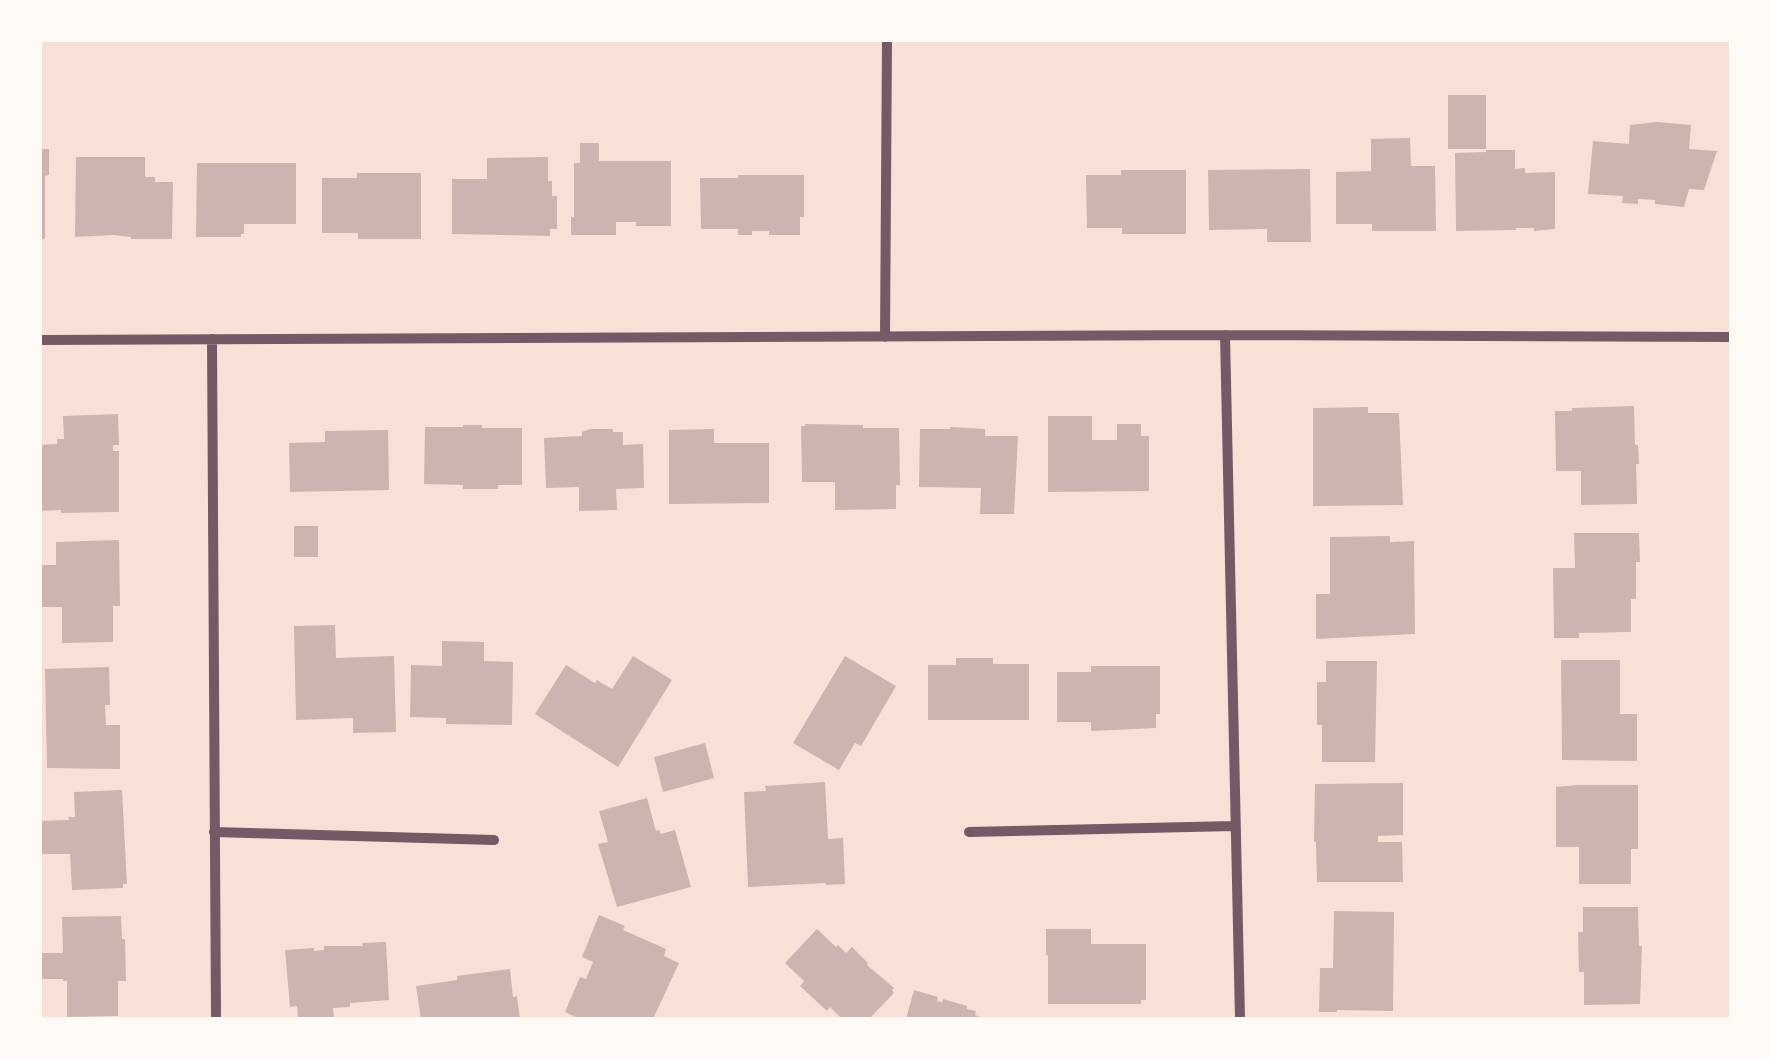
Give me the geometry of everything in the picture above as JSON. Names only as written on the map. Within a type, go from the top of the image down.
[{"type":"street","points":[[885,337],[887,40]]},
{"type":"street","points":[[1225,335],[1240,1019]]},
{"type":"street","points":[[40,340],[1731,337]]},
{"type":"street","points":[[212,340],[216,1019]]},
{"type":"street","points":[[969,832],[1234,826]]},
{"type":"street","points":[[214,832],[494,840]]},
{"type":"building","points":[[1448,95],[1486,95],[1486,149],[1448,149]]},
{"type":"building","points":[[1630,125],[1691,125],[1689,149],[1717,151],[1704,190],[1689,189],[1684,207],[1655,204],[1655,200],[1622,203],[1623,196],[1588,194],[1593,141],[1629,144]]},
{"type":"building","points":[[1410,138],[1411,166],[1435,166],[1436,231],[1372,231],[1372,224],[1336,224],[1336,172],[1371,171],[1371,139]]},
{"type":"building","points":[[580,143],[599,143],[599,161],[671,161],[671,226],[616,222],[616,235],[571,235],[574,163],[580,163]]},
{"type":"building","points":[[40,149],[49,149],[45,239],[40,239]]},
{"type":"building","points":[[1515,150],[1515,169],[1525,168],[1525,173],[1555,172],[1555,229],[1456,231],[1455,153]]},
{"type":"building","points":[[76,157],[145,157],[145,177],[155,177],[155,182],[173,182],[172,239],[75,237]]},
{"type":"building","points":[[548,157],[548,181],[552,181],[552,196],[557,196],[557,229],[550,229],[550,236],[452,234],[452,179],[487,179],[487,158]]},
{"type":"building","points":[[197,163],[296,163],[296,224],[244,224],[241,237],[196,237]]},
{"type":"building","points":[[1310,169],[1311,242],[1267,242],[1267,229],[1209,230],[1208,170]]},
{"type":"building","points":[[1121,170],[1186,170],[1186,234],[1122,234],[1122,228],[1087,228],[1086,175],[1121,175]]},
{"type":"building","points":[[357,173],[421,173],[421,239],[358,239],[358,233],[322,233],[322,178],[357,178]]},
{"type":"building","points":[[804,175],[800,235],[752,231],[752,235],[738,235],[738,229],[701,229],[700,178]]},
{"type":"building","points":[[1634,406],[1639,464],[1637,504],[1581,505],[1581,471],[1556,471],[1555,411]]},
{"type":"building","points":[[1368,407],[1368,413],[1399,413],[1403,505],[1313,506],[1313,408]]},
{"type":"building","points":[[118,414],[119,445],[113,445],[113,451],[119,451],[119,512],[41,511],[40,445],[57,444],[57,439],[64,439],[63,416]]},
{"type":"building","points":[[1048,416],[1092,416],[1092,440],[1117,440],[1117,424],[1141,424],[1141,436],[1149,436],[1149,491],[1048,492]]},
{"type":"building","points":[[801,426],[899,428],[900,485],[896,485],[896,509],[835,510],[835,482],[802,482]]},
{"type":"building","points":[[425,427],[522,428],[522,485],[463,489],[463,485],[424,484]]},
{"type":"building","points":[[714,429],[714,443],[769,443],[769,503],[669,504],[669,430]]},
{"type":"building","points":[[920,429],[985,429],[985,436],[1018,436],[1014,514],[980,514],[981,488],[919,487]]},
{"type":"building","points":[[388,430],[389,490],[290,492],[289,443],[325,442],[325,431]]},
{"type":"building","points":[[582,432],[623,432],[623,445],[643,444],[644,488],[616,489],[617,510],[579,511],[579,487],[546,488],[544,438],[582,436]]},
{"type":"building","points":[[294,526],[318,526],[318,557],[294,557]]},
{"type":"building","points":[[1574,533],[1639,533],[1640,562],[1636,562],[1636,599],[1631,599],[1631,632],[1579,633],[1579,638],[1554,638],[1553,568],[1575,568]]},
{"type":"building","points":[[1390,536],[1390,542],[1414,541],[1415,634],[1316,639],[1316,594],[1330,594],[1330,537]]},
{"type":"building","points":[[119,540],[120,606],[113,606],[113,642],[62,643],[62,607],[40,607],[40,565],[56,565],[56,542]]},
{"type":"building","points":[[335,625],[336,658],[394,656],[396,732],[353,733],[353,718],[296,720],[294,626]]},
{"type":"building","points":[[442,641],[484,642],[484,661],[513,662],[512,725],[446,724],[446,718],[410,717],[411,665],[442,666]]},
{"type":"building","points":[[633,656],[672,680],[618,767],[535,714],[566,665],[612,689]]},
{"type":"building","points":[[845,656],[896,686],[861,746],[855,743],[839,770],[793,743]]},
{"type":"building","points":[[956,658],[993,658],[993,664],[1029,664],[1029,720],[928,720],[928,665],[956,665]]},
{"type":"building","points":[[1561,660],[1620,660],[1620,714],[1637,714],[1637,761],[1562,760]]},
{"type":"building","points":[[1326,661],[1377,661],[1375,762],[1322,762],[1317,682],[1326,682]]},
{"type":"building","points":[[1091,666],[1160,666],[1160,714],[1156,714],[1156,728],[1091,731],[1091,722],[1057,722],[1057,672],[1091,672]]},
{"type":"building","points":[[109,667],[106,725],[120,725],[120,769],[47,768],[45,669]]},
{"type":"building","points":[[705,743],[714,778],[663,792],[654,757]]},
{"type":"building","points":[[825,782],[828,839],[843,838],[845,884],[748,887],[744,792],[766,791],[765,786]]},
{"type":"building","points":[[1403,783],[1403,835],[1378,836],[1378,842],[1402,842],[1403,882],[1317,882],[1315,784]]},
{"type":"building","points":[[1638,785],[1638,849],[1631,849],[1631,884],[1579,884],[1579,847],[1556,847],[1556,787]]},
{"type":"building","points":[[122,790],[127,884],[123,888],[72,890],[70,854],[40,854],[40,821],[75,817],[74,792]]},
{"type":"building","points":[[647,798],[656,831],[661,834],[675,830],[691,887],[617,907],[598,844],[608,842],[599,811]]},
{"type":"building","points":[[1583,907],[1638,907],[1642,946],[1640,1004],[1584,1005],[1578,932],[1583,932]]},
{"type":"building","points":[[1334,911],[1394,912],[1393,1011],[1319,1012],[1320,968],[1333,968]]},
{"type":"building","points":[[599,915],[666,949],[664,956],[679,963],[653,1019],[580,1019],[565,1012],[580,977],[586,979],[593,962],[582,957]]},
{"type":"building","points":[[121,916],[126,981],[118,981],[118,1016],[67,1017],[67,981],[40,979],[40,953],[63,953],[62,917]]},
{"type":"building","points":[[817,929],[846,953],[852,947],[894,988],[894,993],[869,1019],[842,1019],[830,1007],[827,1011],[800,986],[804,981],[785,963]]},
{"type":"building","points":[[1046,929],[1091,929],[1091,944],[1146,944],[1146,1000],[1141,1000],[1141,1004],[1048,1004]]},
{"type":"building","points":[[386,942],[389,1000],[333,1008],[334,1019],[298,1019],[297,1006],[290,1007],[285,950],[314,951],[324,950],[324,946]]},
{"type":"building","points":[[510,969],[520,1019],[421,1019],[416,986]]},
{"type":"building","points":[[914,990],[938,997],[937,1001],[967,1006],[986,1019],[906,1019]]}]
